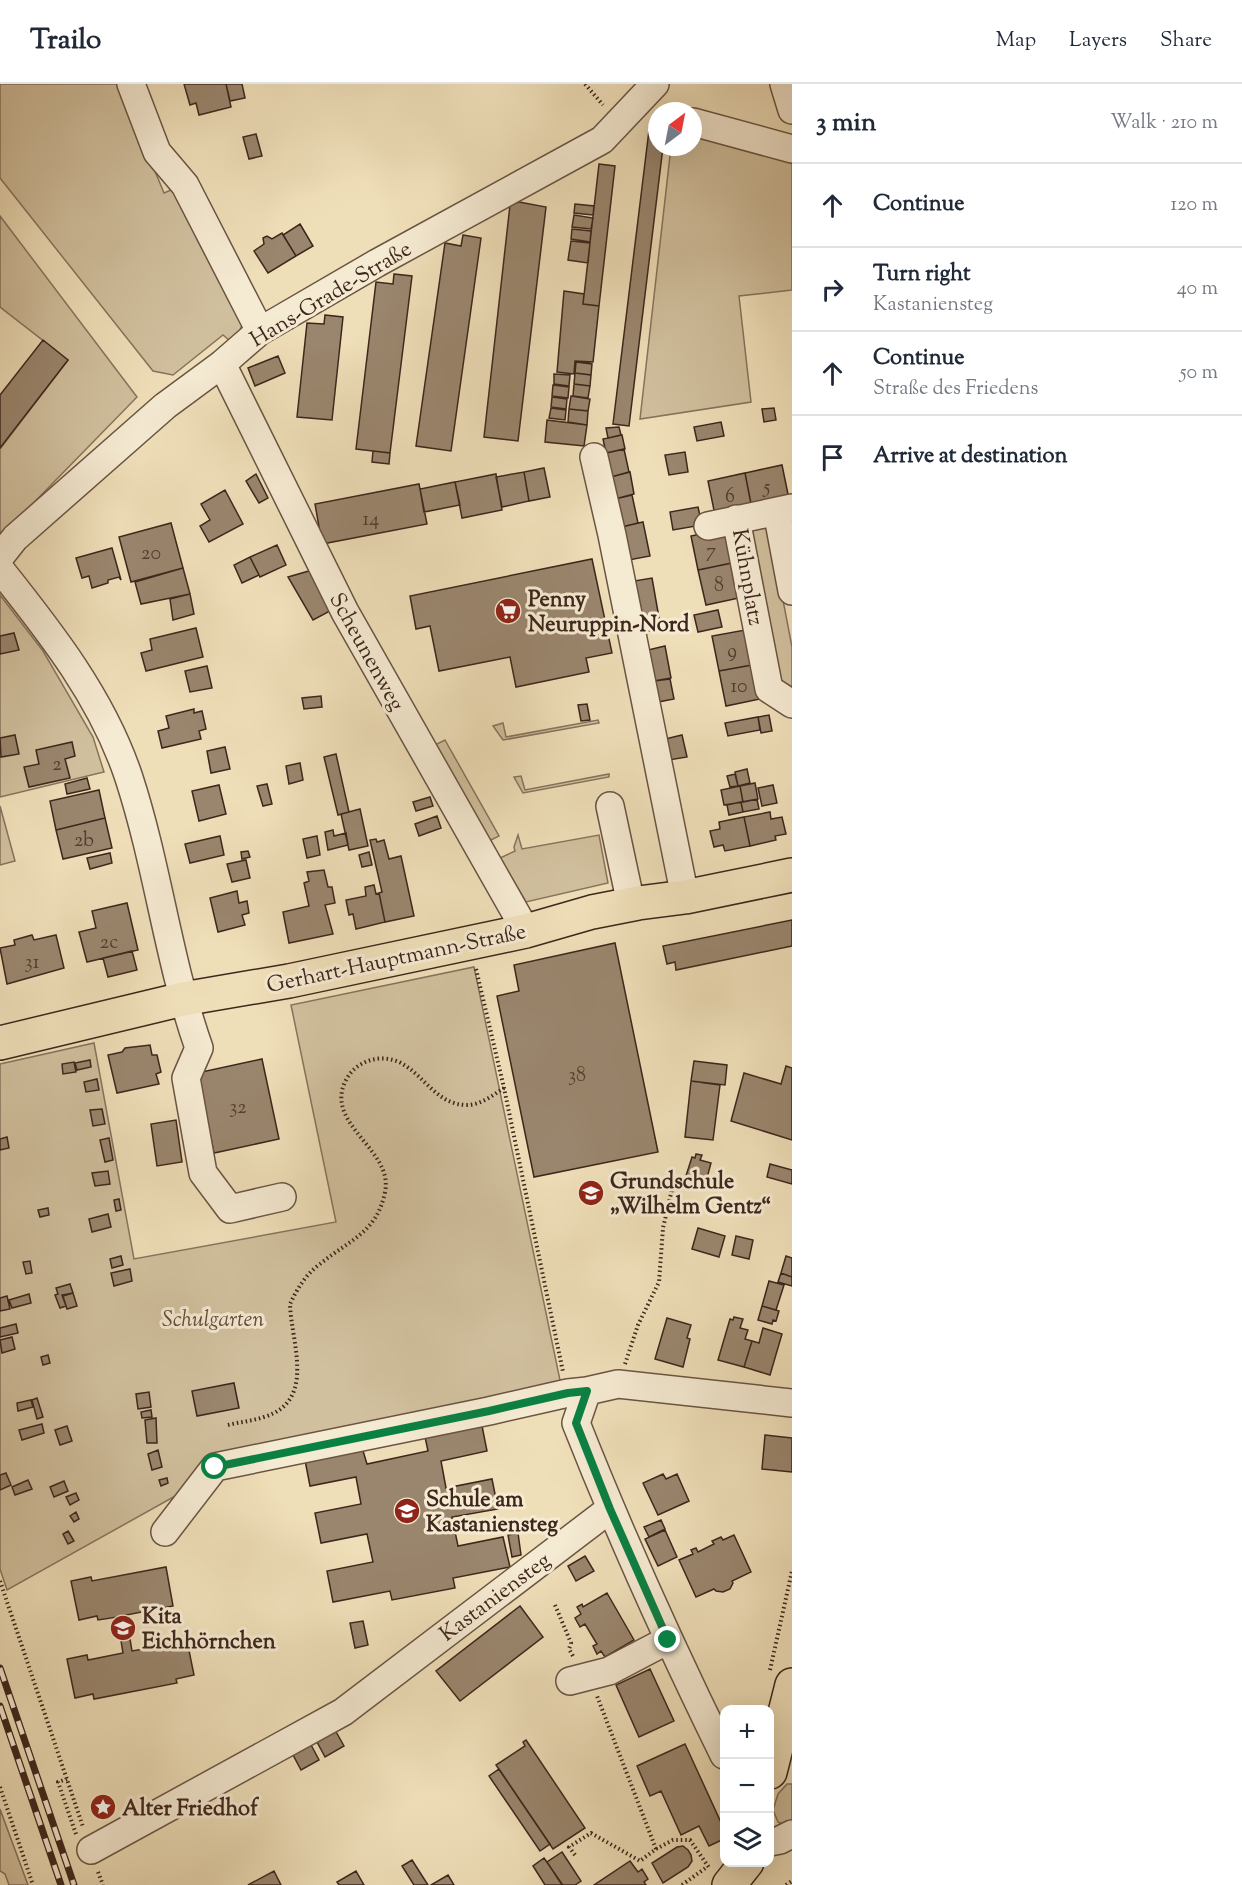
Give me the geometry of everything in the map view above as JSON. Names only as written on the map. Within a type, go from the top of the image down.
[{"type":"main road","name":"Gerhart-Hauptmann-Straße","points":[[0,1043],[183,999],[288,981],[525,931],[592,912],[792,876]]},
{"type":"main road","points":[[777,1771],[780,1682]]},
{"type":"main road","points":[[718,1876],[738,1867]]},
{"type":"street","points":[[131,84],[157,152],[185,184],[260,331]]},
{"type":"street","points":[[784,84],[792,110]]},
{"type":"street","name":"Hans-Grade-Straße","points":[[0,557],[15,538],[165,406],[222,364],[260,331],[377,263],[602,140],[655,96]]},
{"type":"street","points":[[702,124],[792,149]]},
{"type":"street","name":"Scheunenweg","points":[[222,364],[345,612],[525,931]]},
{"type":"street","points":[[594,457],[612,535],[685,897]]},
{"type":"street","name":"Kühnplatz","points":[[792,591],[784,509],[736,519],[769,689],[792,704]]},
{"type":"street","points":[[708,526],[736,519]]},
{"type":"street","points":[[0,569],[72,664],[104,720],[128,776],[145,834],[183,999],[199,1048],[186,1078],[202,1173],[230,1209],[282,1197]]},
{"type":"street","points":[[610,806],[631,904]]},
{"type":"street","points":[[165,1532],[215,1467],[577,1392],[618,1384],[792,1403]]},
{"type":"street","points":[[577,1392],[576,1423],[610,1509],[668,1640],[720,1747]]},
{"type":"street","name":"Kastaniensteg","points":[[83,1842],[342,1712],[610,1509]]},
{"type":"street","points":[[578,1679],[609,1671],[668,1640]]},
{"type":"street","points":[[774,1841],[792,1834]]},
{"type":"path","points":[[475,962],[577,1392]]},
{"type":"path","points":[[228,1425],[265,1417],[280,1410],[292,1396],[298,1380],[298,1364],[290,1304],[302,1282],[314,1269],[371,1226],[383,1202],[386,1176],[380,1163],[351,1125],[342,1106],[344,1083],[351,1072],[371,1059],[399,1062],[450,1102],[468,1105],[481,1102],[504,1088]]},
{"type":"path","points":[[618,1384],[638,1325],[659,1282],[663,1228],[674,1181]]},
{"type":"path","points":[[780,1682],[792,1571]]},
{"type":"path","points":[[0,1581],[67,1779],[83,1842]]},
{"type":"path","points":[[555,1605],[571,1642],[569,1649],[578,1679],[600,1701],[656,1848]]},
{"type":"path","points":[[67,1779],[58,1782],[103,1885]]},
{"type":"path","points":[[0,1787],[2,1799]]},
{"type":"path","points":[[0,1792],[33,1885]]},
{"type":"path","points":[[575,1855],[569,1847],[591,1833],[640,1861],[656,1848],[673,1840],[690,1840],[718,1876],[682,1885]]},
{"type":"path","points":[[786,1885],[792,1881]]},
{"type":"green space","points":[[0,84],[119,84],[164,193],[178,187],[243,323],[238,334],[230,341],[223,335],[173,375],[153,371],[0,178]]},
{"type":"green space","points":[[702,134],[792,159],[792,290],[739,296],[751,402],[640,419],[670,156],[702,156]]},
{"type":"green space","points":[[0,216],[137,397],[9,528],[0,533],[0,449],[68,360],[0,307]]},
{"type":"green space","points":[[769,527],[792,647],[792,689],[780,684],[750,531]]},
{"type":"green space","points":[[0,595],[43,651],[93,737],[104,772],[0,797]]},
{"type":"green space","points":[[598,720],[599,723],[503,740],[493,726],[503,723],[506,737]]},
{"type":"green space","points":[[445,740],[499,836],[489,841],[433,746]]},
{"type":"green space","points":[[609,774],[609,777],[523,793],[514,777],[521,776],[525,790]]},
{"type":"green space","points":[[0,806],[15,861],[0,865]]},
{"type":"green space","points":[[518,835],[522,849],[599,835],[608,883],[526,902],[500,858],[515,851]]},
{"type":"green space","name":"Schulgarten","points":[[474,967],[561,1385],[304,1438],[186,1490],[7,1590],[0,1569],[0,1064],[94,1043],[134,1259],[336,1222],[291,1005]]},
{"type":"green space","points":[[787,1784],[792,1784],[792,1824],[785,1826],[778,1822],[774,1807],[778,1794]]},
{"type":"green space","points":[[0,1809],[28,1885],[9,1885],[5,1874],[0,1871]]},
{"type":"building","points":[[184,84],[226,84],[231,107],[199,115],[196,103],[190,105]]},
{"type":"building","points":[[226,84],[242,84],[245,98],[230,101]]},
{"type":"building","points":[[256,134],[262,156],[249,159],[243,137]]},
{"type":"building","points":[[648,138],[648,156],[662,156],[629,426],[613,424]]},
{"type":"building","points":[[599,164],[615,166],[599,306],[583,304]]},
{"type":"building","points":[[519,202],[546,207],[518,441],[484,437],[510,205]]},
{"type":"building","points":[[575,204],[594,206],[593,215],[574,213]]},
{"type":"building","points":[[574,215],[593,218],[591,229],[572,227]]},
{"type":"building","points":[[300,224],[313,246],[296,256],[283,235]]},
{"type":"building","points":[[572,229],[591,231],[590,242],[571,239]]},
{"type":"building","points":[[282,233],[296,256],[268,273],[254,251],[264,244],[263,238],[267,236],[272,239]]},
{"type":"building","points":[[463,235],[481,238],[451,451],[416,446],[445,243],[461,246]]},
{"type":"building","points":[[571,241],[590,243],[588,263],[568,260]]},
{"type":"building","points":[[394,274],[412,276],[390,453],[356,449],[376,282],[393,284]]},
{"type":"building","points":[[564,291],[584,294],[583,304],[599,306],[593,362],[575,361],[574,374],[557,372]]},
{"type":"building","points":[[325,315],[343,317],[332,420],[297,417],[307,323],[324,324]]},
{"type":"building","points":[[43,340],[68,360],[0,448],[0,395]]},
{"type":"building","points":[[278,356],[285,373],[255,386],[248,368]]},
{"type":"building","points":[[576,362],[592,364],[591,375],[575,373]]},
{"type":"building","points":[[575,373],[591,375],[590,386],[574,384]]},
{"type":"building","points":[[554,374],[570,375],[569,386],[554,384]]},
{"type":"building","points":[[574,384],[590,386],[588,398],[573,396]]},
{"type":"building","points":[[553,385],[569,387],[568,398],[552,396]]},
{"type":"building","points":[[571,396],[590,399],[588,411],[569,409]]},
{"type":"building","points":[[552,397],[567,399],[566,409],[551,407]]},
{"type":"building","points":[[551,408],[566,410],[565,420],[549,418]]},
{"type":"building","points":[[774,408],[776,420],[764,422],[762,409]]},
{"type":"building","points":[[569,409],[588,411],[587,425],[568,422]]},
{"type":"building","points":[[547,420],[587,425],[584,446],[545,442]]},
{"type":"building","points":[[721,422],[724,436],[697,441],[694,427]]},
{"type":"building","points":[[619,427],[621,435],[608,438],[606,428]]},
{"type":"building","points":[[622,435],[625,449],[606,453],[603,439]]},
{"type":"building","points":[[624,449],[629,472],[611,477],[606,453]]},
{"type":"building","points":[[373,451],[390,453],[389,464],[372,462]]},
{"type":"building","points":[[685,452],[688,472],[669,475],[665,455]]},
{"type":"building","points":[[782,465],[789,499],[752,509],[745,473]]},
{"type":"building","points":[[544,468],[550,497],[529,501],[524,472]]},
{"type":"building","points":[[524,472],[529,501],[502,507],[496,477]]},
{"type":"building","points":[[630,472],[634,494],[615,499],[611,477]]},
{"type":"building","points":[[745,473],[752,509],[715,515],[708,481]]},
{"type":"building","points":[[256,474],[268,498],[259,503],[246,481]]},
{"type":"building","points":[[496,474],[502,510],[462,518],[455,482]]},
{"type":"building","points":[[455,482],[460,505],[424,512],[420,489]]},
{"type":"building","points":[[419,484],[427,524],[322,544],[315,504]]},
{"type":"building","points":[[225,490],[243,524],[209,542],[200,526],[210,520],[201,504]]},
{"type":"building","points":[[632,495],[638,523],[622,527],[615,499]]},
{"type":"building","points":[[698,507],[702,525],[673,530],[670,512]]},
{"type":"building","points":[[643,522],[650,556],[629,560],[621,527]]},
{"type":"building","points":[[171,523],[183,568],[131,582],[119,537]]},
{"type":"building","points":[[724,529],[732,563],[698,570],[691,536]]},
{"type":"building","points":[[277,545],[286,565],[260,577],[250,557]]},
{"type":"building","points":[[112,548],[121,580],[119,577],[108,580],[108,583],[92,588],[89,576],[82,578],[76,558]]},
{"type":"building","points":[[250,557],[259,575],[242,583],[234,565]]},
{"type":"building","name":"Penny Neuruppin-Nord","points":[[592,559],[612,653],[586,658],[589,672],[516,687],[510,657],[439,671],[430,626],[416,629],[410,596]]},
{"type":"building","points":[[732,563],[739,598],[706,605],[698,570]]},
{"type":"building","points":[[183,568],[190,594],[141,604],[135,582]]},
{"type":"building","points":[[309,571],[330,611],[313,620],[288,577]]},
{"type":"building","points":[[652,578],[661,629],[643,632],[634,581]]},
{"type":"building","points":[[190,594],[194,614],[173,620],[170,599]]},
{"type":"building","points":[[718,610],[722,627],[698,632],[694,615]]},
{"type":"building","points":[[196,628],[203,657],[146,671],[141,653],[152,650],[150,639]]},
{"type":"building","points":[[745,630],[752,665],[719,671],[712,636]]},
{"type":"building","points":[[14,633],[19,650],[0,654],[0,636]]},
{"type":"building","points":[[665,646],[671,678],[654,681],[648,650]]},
{"type":"building","points":[[752,665],[760,699],[726,706],[719,671]]},
{"type":"building","points":[[207,666],[212,688],[190,692],[185,671]]},
{"type":"building","points":[[670,679],[674,699],[658,702],[654,681]]},
{"type":"building","points":[[321,696],[322,707],[304,709],[302,698]]},
{"type":"building","points":[[587,704],[590,720],[581,721],[578,705]]},
{"type":"building","points":[[194,709],[194,713],[202,711],[206,729],[199,731],[201,739],[162,748],[158,731],[169,728],[166,716]]},
{"type":"building","points":[[769,715],[772,731],[761,733],[758,717]]},
{"type":"building","points":[[758,717],[760,730],[728,736],[725,723]]},
{"type":"building","points":[[15,735],[19,754],[1,757],[0,738]]},
{"type":"building","points":[[682,735],[687,757],[669,760],[665,739]]},
{"type":"building","points":[[72,742],[75,756],[65,759],[70,778],[29,787],[24,767],[39,764],[36,750]]},
{"type":"building","points":[[225,747],[230,769],[211,773],[207,751]]},
{"type":"building","points":[[336,754],[349,812],[338,815],[324,757]]},
{"type":"building","points":[[300,763],[303,780],[289,784],[286,766]]},
{"type":"building","points":[[747,769],[750,783],[738,786],[735,772]]},
{"type":"building","points":[[735,774],[738,786],[730,787],[727,776]]},
{"type":"building","points":[[87,778],[90,789],[67,794],[65,784]]},
{"type":"building","points":[[755,783],[758,799],[743,802],[740,786]]},
{"type":"building","points":[[267,784],[272,804],[263,806],[257,786]]},
{"type":"building","points":[[219,785],[226,814],[199,821],[192,791]]},
{"type":"building","points":[[773,785],[777,803],[762,806],[758,788]]},
{"type":"building","points":[[740,786],[743,802],[724,805],[721,790]]},
{"type":"building","points":[[99,790],[105,818],[56,830],[50,801]]},
{"type":"building","points":[[430,797],[433,806],[416,811],[413,802]]},
{"type":"building","points":[[757,799],[759,809],[743,812],[741,802]]},
{"type":"building","points":[[741,802],[743,812],[729,815],[727,805]]},
{"type":"building","points":[[360,809],[368,846],[349,850],[341,814]]},
{"type":"building","points":[[770,812],[771,819],[782,817],[786,834],[775,836],[776,840],[750,846],[744,817]]},
{"type":"building","points":[[437,816],[441,828],[419,836],[415,824]]},
{"type":"building","points":[[744,817],[750,846],[725,851],[723,845],[714,847],[710,831],[720,829],[719,822]]},
{"type":"building","points":[[105,818],[112,848],[63,859],[56,830]]},
{"type":"building","points":[[333,830],[334,836],[346,833],[348,845],[328,850],[325,832]]},
{"type":"building","points":[[220,836],[224,855],[190,863],[185,844]]},
{"type":"building","points":[[317,836],[320,855],[307,858],[303,839]]},
{"type":"building","points":[[376,839],[377,842],[384,840],[389,859],[401,856],[414,916],[385,922],[379,893],[382,892],[370,840]]},
{"type":"building","points":[[248,851],[250,857],[242,859],[241,852]]},
{"type":"building","points":[[369,852],[372,865],[362,867],[359,855]]},
{"type":"building","points":[[110,853],[112,863],[90,869],[87,858]]},
{"type":"building","points":[[246,860],[250,878],[232,882],[227,864]]},
{"type":"building","points":[[324,870],[328,887],[332,887],[335,903],[325,905],[333,934],[289,943],[283,912],[309,906],[304,883],[309,881],[307,872]]},
{"type":"building","points":[[374,885],[376,894],[379,893],[385,922],[356,929],[353,914],[349,915],[346,900],[366,896],[365,887]]},
{"type":"building","points":[[237,891],[239,903],[247,901],[249,913],[242,915],[245,925],[218,932],[210,898]]},
{"type":"building","points":[[127,903],[138,950],[87,962],[79,932],[96,928],[92,911]]},
{"type":"building","points":[[792,920],[792,946],[676,970],[675,962],[667,964],[663,946]]},
{"type":"building","points":[[32,935],[34,940],[56,935],[64,968],[7,984],[0,948],[15,945],[14,940]]},
{"type":"building","name":"Grundschule „Wilhelm Gentz“","points":[[615,943],[658,1152],[534,1177],[497,996],[519,991],[514,965]]},
{"type":"building","points":[[132,951],[137,970],[108,977],[103,958]]},
{"type":"building","points":[[150,1045],[152,1055],[157,1055],[161,1072],[156,1074],[159,1084],[117,1093],[108,1055],[122,1052],[125,1048]]},
{"type":"building","points":[[262,1059],[279,1139],[214,1153],[197,1073]]},
{"type":"building","points":[[90,1060],[91,1067],[77,1070],[75,1063]]},
{"type":"building","points":[[694,1061],[727,1065],[725,1085],[691,1081]]},
{"type":"building","points":[[74,1062],[76,1072],[63,1074],[62,1064]]},
{"type":"building","points":[[786,1066],[792,1068],[792,1140],[731,1121],[744,1073],[781,1084]]},
{"type":"building","points":[[97,1079],[99,1090],[86,1092],[84,1082]]},
{"type":"building","points":[[691,1081],[720,1085],[713,1140],[685,1137]]},
{"type":"building","points":[[102,1109],[105,1124],[93,1126],[90,1110]]},
{"type":"building","points":[[176,1120],[182,1162],[157,1166],[151,1124]]},
{"type":"building","points":[[7,1137],[9,1148],[0,1150],[0,1139]]},
{"type":"building","points":[[109,1138],[113,1160],[105,1162],[100,1140]]},
{"type":"building","points":[[696,1154],[702,1155],[700,1160],[711,1163],[705,1185],[685,1179],[692,1157],[695,1158]]},
{"type":"building","points":[[770,1164],[792,1170],[792,1184],[767,1177]]},
{"type":"building","points":[[108,1171],[110,1184],[95,1186],[92,1173]]},
{"type":"building","points":[[119,1199],[121,1210],[116,1211],[114,1200]]},
{"type":"building","points":[[48,1208],[49,1215],[40,1217],[38,1210]]},
{"type":"building","points":[[108,1214],[111,1227],[92,1232],[89,1219]]},
{"type":"building","points":[[698,1228],[725,1236],[719,1257],[692,1249]]},
{"type":"building","points":[[736,1236],[753,1240],[749,1259],[732,1255]]},
{"type":"building","points":[[121,1256],[123,1265],[112,1268],[110,1259]]},
{"type":"building","points":[[786,1256],[792,1258],[792,1277],[781,1273]]},
{"type":"building","points":[[30,1261],[32,1273],[26,1274],[23,1262]]},
{"type":"building","points":[[130,1269],[132,1281],[114,1286],[111,1273]]},
{"type":"building","points":[[781,1273],[792,1277],[792,1286],[778,1282]]},
{"type":"building","points":[[769,1281],[784,1285],[776,1310],[762,1306]]},
{"type":"building","points":[[70,1284],[73,1293],[62,1295],[66,1306],[60,1308],[55,1295],[58,1294],[56,1288]]},
{"type":"building","points":[[73,1293],[77,1306],[67,1309],[63,1296]]},
{"type":"building","points":[[29,1294],[31,1303],[12,1308],[9,1300]]},
{"type":"building","points":[[7,1296],[10,1309],[0,1311],[0,1298]]},
{"type":"building","points":[[762,1306],[779,1311],[776,1321],[773,1320],[772,1324],[758,1320]]},
{"type":"building","points":[[734,1317],[743,1319],[740,1328],[748,1330],[745,1339],[752,1341],[744,1367],[718,1360],[730,1319],[733,1320]]},
{"type":"building","points":[[667,1318],[691,1325],[683,1367],[655,1359]]},
{"type":"building","points":[[16,1324],[18,1333],[0,1337],[0,1328]]},
{"type":"building","points":[[763,1328],[782,1334],[770,1375],[744,1367],[752,1341],[759,1343]]},
{"type":"building","points":[[12,1337],[15,1349],[2,1353],[0,1340]]},
{"type":"building","points":[[48,1355],[50,1363],[43,1365],[41,1357]]},
{"type":"building","points":[[234,1383],[239,1408],[197,1416],[192,1391]]},
{"type":"building","points":[[149,1392],[151,1407],[138,1409],[136,1394]]},
{"type":"building","points":[[37,1398],[43,1417],[37,1419],[32,1400]]},
{"type":"building","points":[[31,1400],[33,1407],[18,1411],[17,1403]]},
{"type":"building","points":[[151,1410],[152,1417],[142,1418],[141,1412]]},
{"type":"building","points":[[156,1418],[157,1443],[147,1443],[145,1420]]},
{"type":"building","name":"Schule am Kastaniensteg","points":[[481,1421],[487,1451],[441,1461],[446,1488],[492,1479],[498,1509],[452,1517],[458,1546],[503,1537],[510,1567],[453,1578],[455,1588],[392,1600],[390,1591],[333,1602],[327,1571],[373,1562],[367,1534],[321,1543],[315,1513],[361,1504],[356,1477],[310,1486],[304,1455],[361,1444],[367,1464],[428,1451],[424,1432]]},
{"type":"building","points":[[42,1424],[44,1433],[22,1440],[19,1430]]},
{"type":"building","points":[[67,1426],[72,1441],[60,1445],[55,1430]]},
{"type":"building","points":[[765,1435],[792,1438],[792,1472],[762,1469]]},
{"type":"building","points":[[158,1450],[162,1467],[152,1470],[148,1454]]},
{"type":"building","points":[[6,1473],[11,1485],[0,1490],[0,1475]]},
{"type":"building","points":[[663,1474],[666,1479],[677,1474],[689,1501],[658,1515],[643,1483]]},
{"type":"building","points":[[167,1478],[168,1483],[161,1486],[159,1480]]},
{"type":"building","points":[[28,1480],[32,1489],[15,1495],[12,1487]]},
{"type":"building","points":[[64,1481],[68,1491],[54,1497],[50,1487]]},
{"type":"building","points":[[76,1493],[79,1500],[70,1505],[66,1497]]},
{"type":"building","points":[[76,1512],[79,1519],[74,1522],[70,1516]]},
{"type":"building","points":[[661,1520],[665,1529],[649,1537],[644,1527]]},
{"type":"building","points":[[665,1530],[677,1557],[658,1566],[645,1539]]},
{"type":"building","points":[[68,1531],[74,1541],[68,1544],[63,1534]]},
{"type":"building","points":[[518,1533],[521,1555],[512,1557],[508,1535]]},
{"type":"building","points":[[734,1535],[751,1572],[732,1581],[730,1589],[723,1592],[714,1589],[696,1597],[679,1560],[693,1554],[691,1550],[696,1548],[698,1552],[714,1544],[712,1541],[721,1537],[723,1540]]},
{"type":"building","points":[[585,1556],[594,1571],[576,1581],[568,1566]]},
{"type":"building","name":"Kita Eichhörnchen","points":[[166,1567],[173,1606],[126,1615],[132,1651],[168,1645],[167,1640],[186,1636],[194,1675],[176,1679],[177,1683],[94,1699],[93,1694],[75,1698],[67,1659],[87,1655],[88,1660],[123,1653],[117,1617],[98,1620],[97,1616],[79,1620],[71,1581],[91,1577],[92,1581]]},
{"type":"building","points":[[607,1593],[634,1640],[605,1657],[601,1651],[597,1654],[593,1646],[597,1644],[585,1624],[580,1627],[575,1618],[581,1614],[577,1607],[582,1604],[583,1607]]},
{"type":"building","points":[[520,1606],[543,1637],[460,1701],[436,1671]]},
{"type":"building","points":[[363,1621],[368,1645],[355,1648],[350,1623]]},
{"type":"building","points":[[650,1669],[674,1721],[639,1737],[616,1685]]},
{"type":"building","points":[[335,1730],[344,1746],[325,1757],[316,1740]]},
{"type":"building","points":[[526,1740],[585,1828],[553,1849],[496,1765],[525,1746],[523,1742]]},
{"type":"building","points":[[310,1743],[319,1760],[301,1770],[292,1753]]},
{"type":"building","points":[[685,1744],[720,1820],[720,1841],[709,1846],[699,1826],[681,1835],[661,1791],[650,1796],[637,1766]]},
{"type":"building","points":[[499,1769],[550,1844],[540,1851],[489,1776]]},
{"type":"building","points":[[683,1846],[691,1855],[692,1861],[688,1867],[663,1883],[652,1863],[677,1847]]},
{"type":"building","points":[[562,1852],[581,1881],[575,1885],[562,1885],[547,1862]]},
{"type":"building","points":[[544,1858],[561,1885],[545,1885],[533,1866]]},
{"type":"building","points":[[412,1860],[428,1885],[414,1885],[402,1866]]},
{"type":"building","points":[[630,1861],[638,1872],[642,1869],[648,1879],[644,1882],[646,1885],[594,1885]]},
{"type":"building","points":[[274,1871],[281,1885],[248,1885]]},
{"type":"building","points":[[356,1871],[364,1885],[339,1885],[337,1882]]},
{"type":"building","points":[[448,1875],[454,1885],[431,1885]]},
{"type":"railway","points":[[0,1668],[74,1885]]},
{"type":"railway","points":[[0,1706],[61,1885]]},
{"type":"place","name":"Penny Neuruppin-Nord","points":[[508,611]]},
{"type":"place","name":"Grundschule „Wilhelm Gentz“","points":[[591,1193]]},
{"type":"place","name":"Schule am Kastaniensteg","points":[[407,1511]]},
{"type":"place","name":"Kita Eichhörnchen","points":[[123,1628]]},
{"type":"place","name":"Alter Friedhof","points":[[103,1807]]},
{"type":"route","points":[[215,1467],[568,1393],[587,1391],[576,1423],[610,1509],[668,1640]]}]
